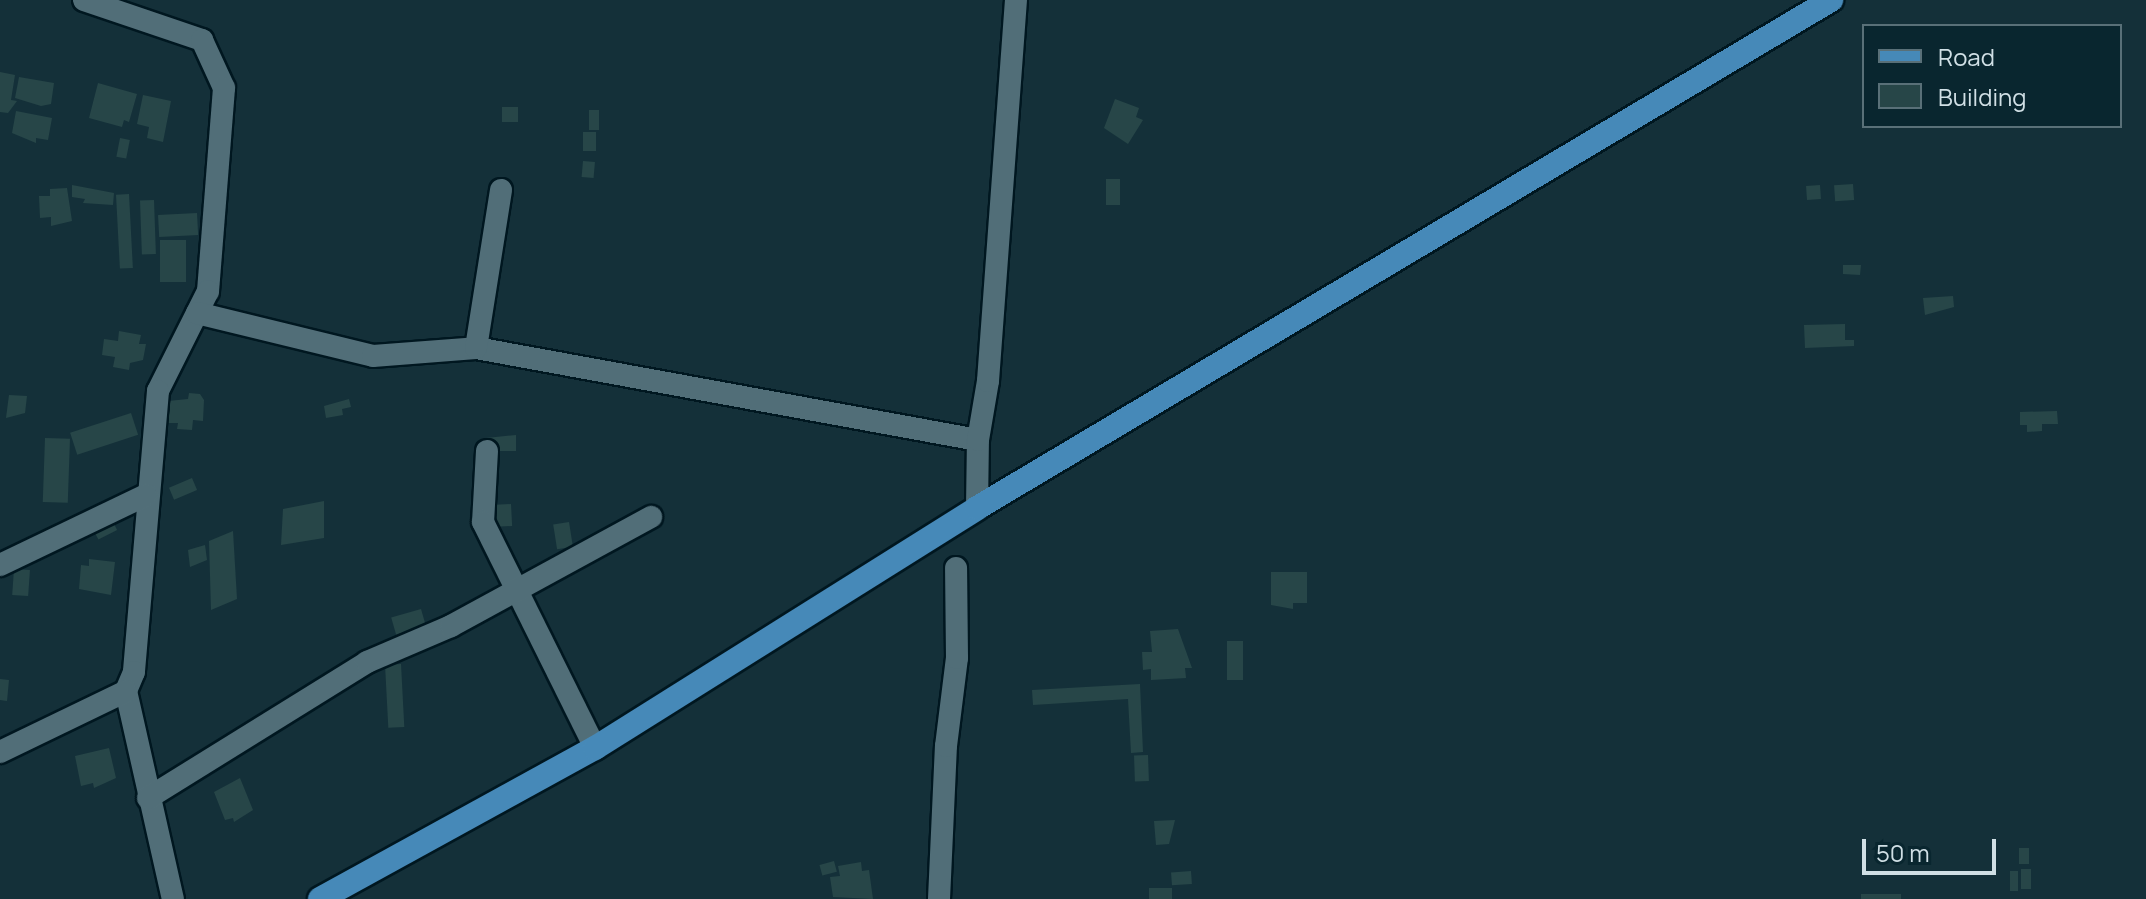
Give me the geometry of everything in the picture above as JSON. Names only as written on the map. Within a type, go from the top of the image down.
[{"type":"main road","points":[[320,899],[595,748],[977,508],[1831,0]]},
{"type":"street","points":[[84,0],[202,40],[218,66],[224,88],[219,199],[208,291],[158,391],[146,495],[134,672],[126,691],[173,899]]},
{"type":"street","points":[[977,508],[978,440],[988,381],[1016,0]]},
{"type":"street","points":[[476,348],[501,190]]},
{"type":"street","points":[[197,313],[373,356],[476,348],[978,440]]},
{"type":"street","points":[[487,451],[483,522],[595,748]]},
{"type":"street","points":[[0,565],[146,495]]},
{"type":"street","points":[[148,798],[367,662],[517,592],[651,517]]},
{"type":"street","points":[[939,899],[946,746],[957,658],[956,568]]},
{"type":"street","points":[[0,752],[126,691]]},
{"type":"building","points":[[0,72],[15,75],[11,100],[17,101],[8,113],[0,112]]},
{"type":"building","points":[[19,77],[54,83],[51,104],[41,106],[15,98]]},
{"type":"building","points":[[98,83],[137,94],[129,122],[124,120],[122,127],[89,118]]},
{"type":"building","points":[[143,95],[171,101],[163,142],[147,138],[149,127],[137,124]]},
{"type":"building","points":[[1115,99],[1139,108],[1136,117],[1143,120],[1128,144],[1104,128]]},
{"type":"building","points":[[502,107],[518,107],[518,122],[502,122]]},
{"type":"building","points":[[589,110],[599,110],[599,130],[589,130]]},
{"type":"building","points":[[16,111],[52,118],[48,140],[36,138],[36,143],[12,133]]},
{"type":"building","points":[[583,132],[596,132],[596,151],[583,151]]},
{"type":"building","points":[[120,138],[130,140],[126,159],[116,157]]},
{"type":"building","points":[[583,161],[595,162],[594,178],[582,177]]},
{"type":"building","points":[[1106,179],[1120,179],[1120,205],[1106,205]]},
{"type":"building","points":[[1853,184],[1854,200],[1835,201],[1834,185]]},
{"type":"building","points":[[72,185],[114,193],[113,205],[83,203],[85,199],[72,197]]},
{"type":"building","points":[[1820,185],[1821,199],[1807,200],[1806,186]]},
{"type":"building","points":[[67,188],[72,221],[51,226],[51,217],[40,218],[39,196],[50,196],[50,189]]},
{"type":"building","points":[[129,194],[133,268],[120,269],[116,195]]},
{"type":"building","points":[[140,200],[154,200],[156,254],[142,254]]},
{"type":"building","points":[[197,213],[198,235],[159,237],[158,215]]},
{"type":"building","points":[[160,240],[186,240],[186,282],[160,282]]},
{"type":"building","points":[[1843,265],[1861,265],[1860,275],[1843,274]]},
{"type":"building","points":[[1953,296],[1954,307],[1925,315],[1923,298]]},
{"type":"building","points":[[1845,324],[1845,340],[1854,340],[1854,346],[1805,348],[1804,325]]},
{"type":"building","points":[[119,331],[141,335],[139,344],[146,344],[143,360],[130,363],[129,370],[113,367],[115,357],[102,355],[104,339],[118,341]]},
{"type":"building","points":[[189,393],[200,394],[204,400],[203,421],[193,420],[192,430],[177,429],[178,423],[166,423],[168,401],[188,399]]},
{"type":"building","points":[[9,395],[27,396],[25,413],[6,418]]},
{"type":"building","points":[[349,399],[351,407],[342,409],[343,415],[326,418],[324,406]]},
{"type":"building","points":[[2057,411],[2058,424],[2042,424],[2042,431],[2027,432],[2027,425],[2020,425],[2020,412]]},
{"type":"building","points":[[131,413],[138,435],[77,455],[70,433]]},
{"type":"building","points":[[516,435],[516,451],[487,451],[486,438]]},
{"type":"building","points":[[45,438],[70,439],[68,503],[43,502]]},
{"type":"building","points":[[192,478],[197,490],[174,500],[169,488]]},
{"type":"building","points":[[324,501],[324,538],[281,545],[283,509]]},
{"type":"building","points":[[511,504],[512,526],[496,527],[495,505]]},
{"type":"building","points":[[113,522],[117,530],[98,540],[94,532]]},
{"type":"building","points":[[569,522],[573,547],[557,549],[553,525]]},
{"type":"building","points":[[233,531],[237,599],[211,610],[209,541]]},
{"type":"building","points":[[205,545],[207,560],[190,567],[188,550]]},
{"type":"building","points":[[89,559],[115,562],[111,595],[79,589],[81,565],[89,566]]},
{"type":"building","points":[[14,569],[30,570],[28,596],[12,595]]},
{"type":"building","points":[[1271,572],[1307,572],[1307,603],[1293,603],[1293,609],[1271,605]]},
{"type":"building","points":[[421,609],[426,626],[396,635],[391,618]]},
{"type":"building","points":[[1178,629],[1192,668],[1185,668],[1186,678],[1151,680],[1151,669],[1143,670],[1142,652],[1152,652],[1150,631]]},
{"type":"building","points":[[1227,641],[1243,641],[1243,680],[1227,680]]},
{"type":"building","points":[[401,664],[404,727],[388,728],[385,665]]},
{"type":"building","points":[[0,679],[9,680],[7,701],[0,700]]},
{"type":"building","points":[[1140,684],[1143,752],[1131,753],[1128,699],[1033,705],[1032,690]]},
{"type":"building","points":[[109,748],[116,778],[94,788],[93,783],[81,786],[75,756]]},
{"type":"building","points":[[1134,755],[1148,755],[1149,781],[1135,781]]},
{"type":"building","points":[[240,778],[253,810],[234,822],[233,818],[225,820],[214,792]]},
{"type":"building","points":[[1175,820],[1169,844],[1156,845],[1154,821]]},
{"type":"building","points":[[2019,848],[2029,848],[2029,864],[2019,864]]},
{"type":"building","points":[[834,861],[837,872],[822,876],[820,865]]},
{"type":"building","points":[[861,862],[862,871],[869,870],[873,899],[833,897],[830,877],[840,876],[838,866]]},
{"type":"building","points":[[2021,869],[2031,869],[2031,889],[2021,889]]},
{"type":"building","points":[[1191,871],[1192,884],[1172,885],[1171,872]]},
{"type":"building","points":[[2010,871],[2018,871],[2018,891],[2010,891]]},
{"type":"building","points":[[1149,888],[1172,888],[1172,899],[1149,899]]},
{"type":"building","points":[[1861,894],[1901,894],[1901,899],[1861,899]]}]
